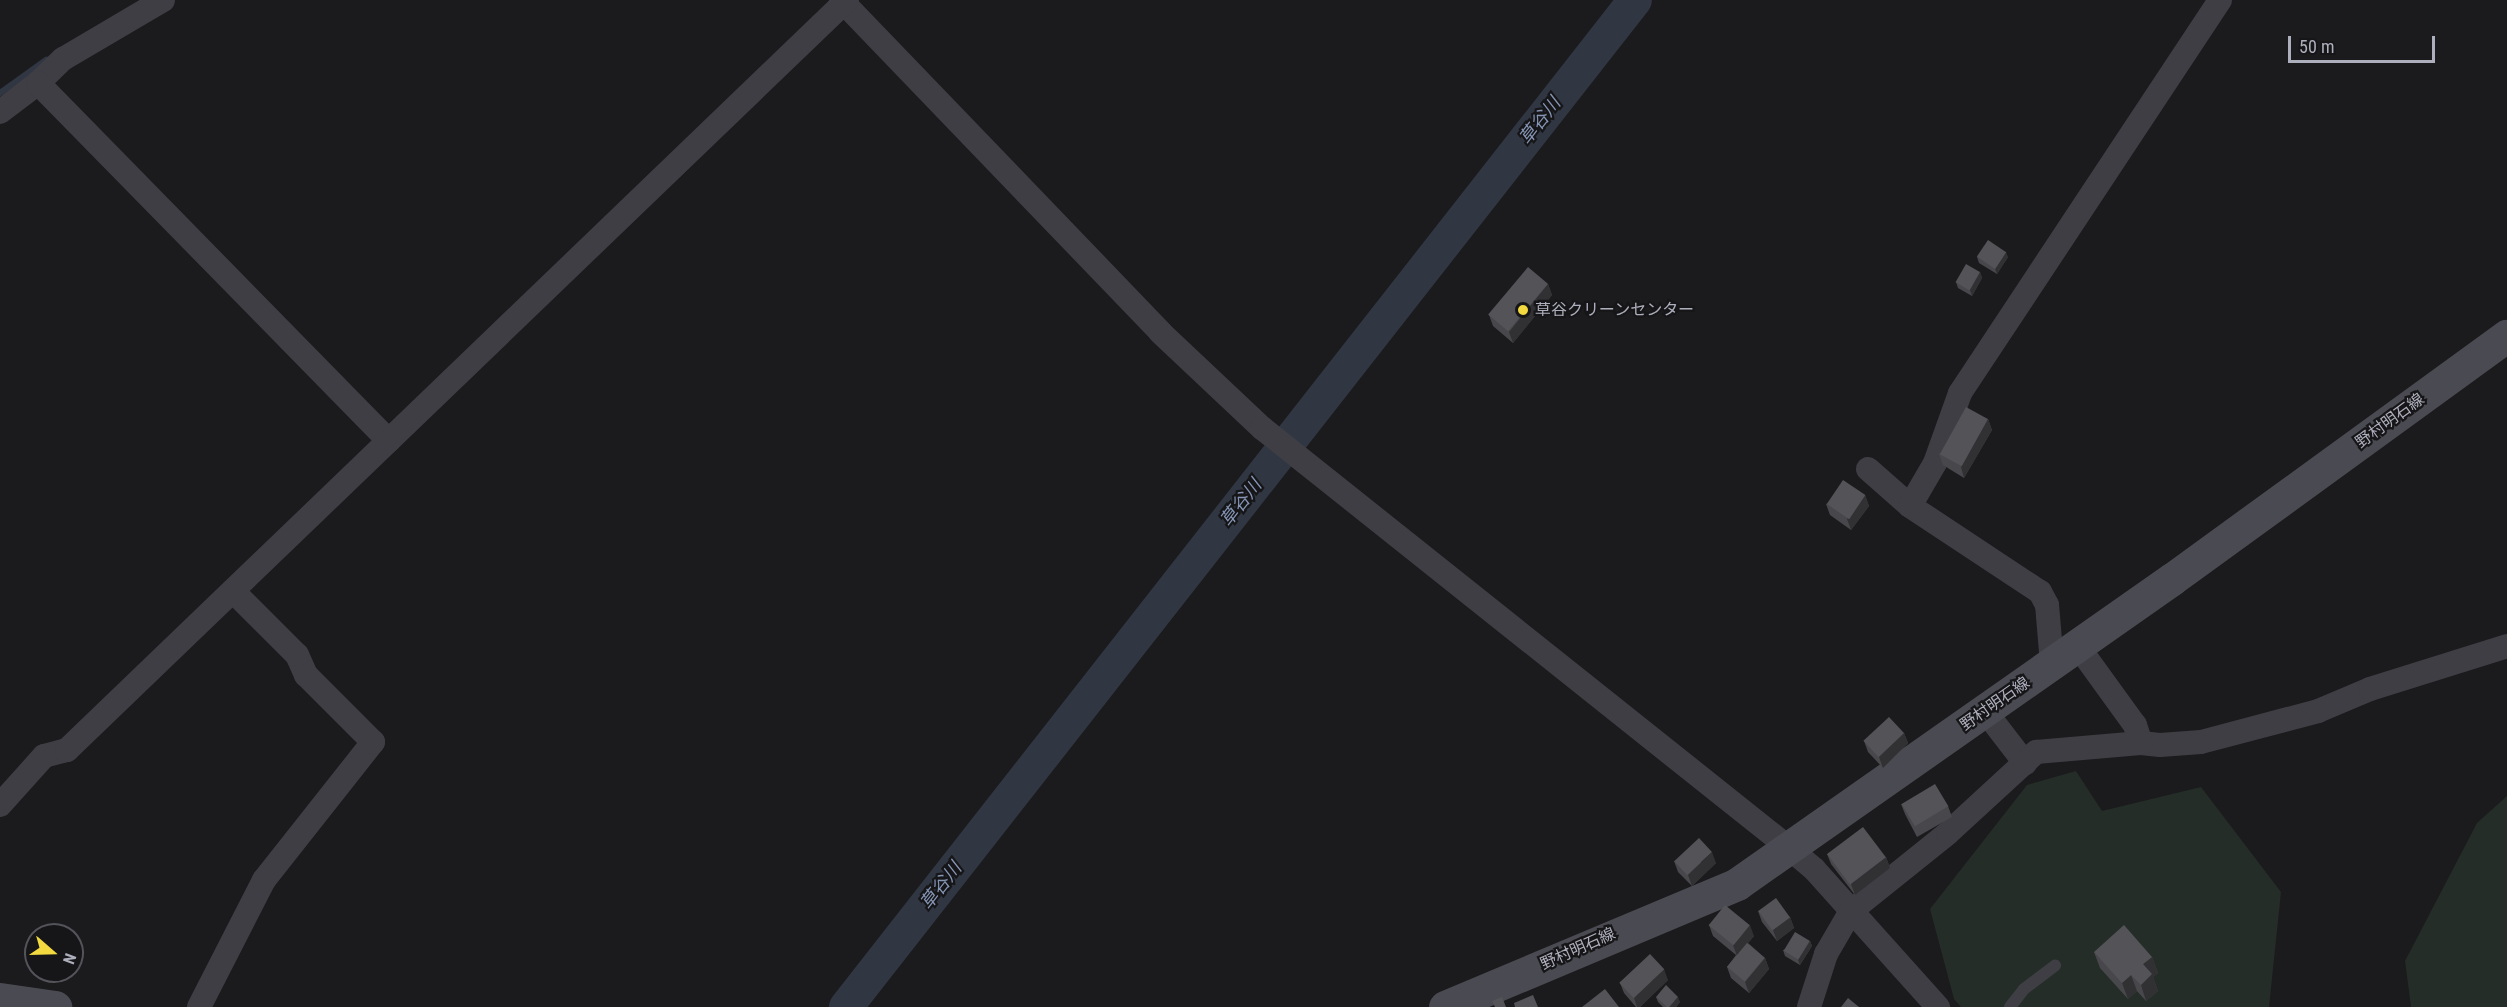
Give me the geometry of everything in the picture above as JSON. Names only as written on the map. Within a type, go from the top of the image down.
[{"type":"main road","name":"野村明石線","points":[[1445,1007],[1737,884],[1984,711],[2507,336]]},
{"type":"main road","points":[[0,999],[55,1007]]},
{"type":"street","points":[[1,108],[38,83],[63,60],[163,0]]},
{"type":"street","points":[[1910,506],[1935,463],[1960,393],[2220,0]]},
{"type":"street","points":[[0,805],[44,756],[67,750],[844,1],[1160,332],[1262,428],[1790,848],[1938,1007]]},
{"type":"street","points":[[38,83],[389,441]]},
{"type":"street","points":[[1868,469],[1910,506],[2040,592],[2048,605],[2064,654],[2135,725],[2141,743]]},
{"type":"street","points":[[199,1007],[264,880],[373,742],[306,675],[297,655],[233,591]]},
{"type":"street","points":[[1809,1007],[1826,954],[1851,911],[1948,833],[2036,752],[2141,743],[2201,742],[2318,711],[2370,689],[2507,646]]},
{"type":"street","points":[[1984,711],[2025,763]]},
{"type":"lane","points":[[2010,1007],[2024,989],[2055,966]]},
{"type":"shaded area","points":[[2076,771],[2102,811],[2201,787],[2281,892],[2269,1007],[1961,1007],[1954,999],[1930,909],[2027,785]]},
{"type":"shaded area","points":[[2507,796],[2507,1007],[2411,1007],[2405,961],[2477,823]]},
{"type":"building","points":[[1988,240],[2006,252],[1995,269],[1977,257]]},
{"type":"building","points":[[1966,264],[1980,272],[1969,290],[1956,282]]},
{"type":"building","points":[[1528,267],[1548,284],[1508,331],[1488,314]]},
{"type":"building","points":[[1966,407],[1988,419],[1962,466],[1940,454]]},
{"type":"building","points":[[1843,480],[1865,495],[1849,519],[1827,504]]},
{"type":"building","points":[[1889,717],[1904,733],[1878,757],[1863,741]]},
{"type":"building","points":[[1935,784],[1948,806],[1915,826],[1902,804]]},
{"type":"building","points":[[1863,827],[1886,857],[1850,884],[1827,854]]},
{"type":"building","points":[[1699,838],[1712,852],[1687,875],[1674,861]]},
{"type":"building","points":[[1776,898],[1790,917],[1772,930],[1758,911]]},
{"type":"building","points":[[1725,905],[1750,925],[1734,945],[1709,925]]},
{"type":"building","points":[[2124,925],[2152,957],[2143,964],[2152,974],[2141,985],[2131,975],[2122,983],[2094,952]]},
{"type":"building","points":[[1795,932],[1810,941],[1798,960],[1784,951]]},
{"type":"building","points":[[1747,943],[1765,958],[1745,982],[1727,967]]},
{"type":"building","points":[[1650,954],[1664,969],[1634,998],[1619,983]]},
{"type":"building","points":[[1666,985],[1678,997],[1669,1007],[1656,997]]},
{"type":"building","points":[[1605,989],[1619,1007],[1582,1007]]},
{"type":"building","points":[[1533,995],[1538,1007],[1515,1007],[1514,1003]]},
{"type":"building","points":[[1502,997],[1506,1007],[1495,1007],[1492,1001]]},
{"type":"building","points":[[1848,998],[1859,1007],[1841,1007]]},
{"type":"waterway","name":"草谷川","points":[[846,1007],[1635,0]]},
{"type":"waterway","points":[[0,93],[46,60]]},
{"type":"place","name":"草谷クリーンセンター","points":[[1523,310]]}]
